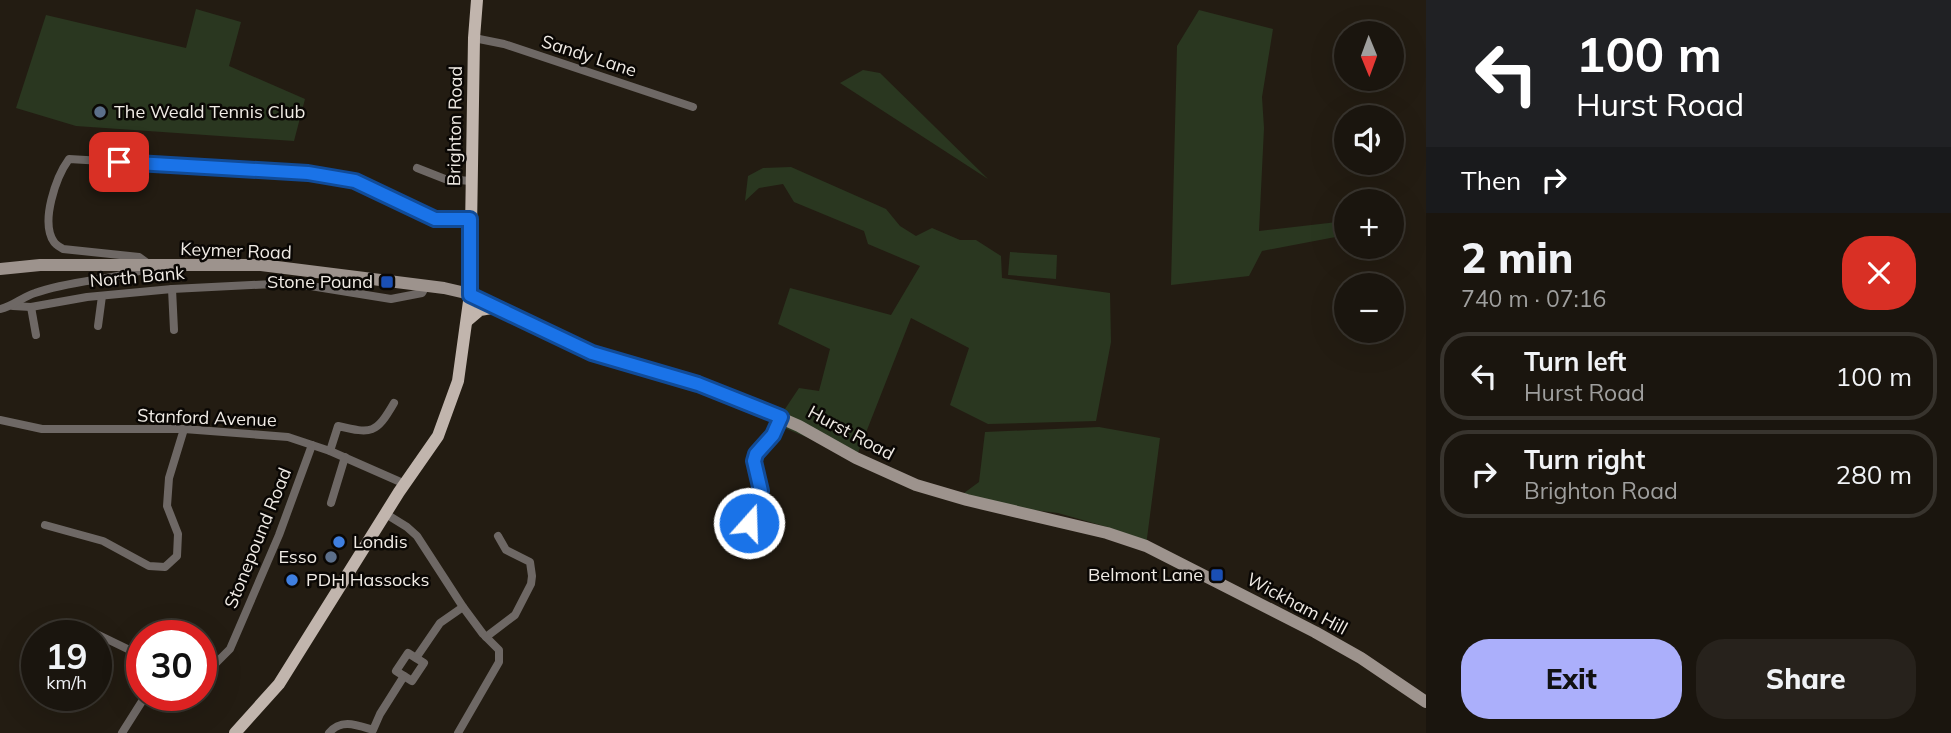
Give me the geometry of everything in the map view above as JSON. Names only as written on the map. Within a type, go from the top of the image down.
[{"type":"main road","name":"Brighton Road","points":[[235,733],[279,684],[438,436],[458,381],[470,295],[477,0]]},
{"type":"main road","name":"Keymer Road","points":[[0,269],[40,265],[261,265],[426,286],[470,295]]},
{"type":"main road","name":"Hurst Road","points":[[470,295],[592,353],[698,384],[781,417],[866,463],[916,485],[967,500],[1107,533],[1146,546]]},
{"type":"main road","points":[[467,321],[480,310],[497,307]]},
{"type":"main road","name":"Wickham Hill","points":[[1146,546],[1326,638],[1400,682],[1426,702]]},
{"type":"street","name":"Sandy Lane","points":[[474,38],[504,44],[692,107]]},
{"type":"street","points":[[153,267],[139,257],[63,249],[54,242],[48,219],[58,174],[69,159],[308,173],[355,181],[435,219],[470,219]]},
{"type":"street","points":[[417,168],[445,179],[471,181]]},
{"type":"street","points":[[0,309],[13,306],[33,293],[132,274],[153,267]]},
{"type":"street","name":"North Bank","points":[[13,306],[31,307],[87,296],[292,283],[391,299],[422,293],[426,286]]},
{"type":"street","points":[[172,289],[174,330]]},
{"type":"street","points":[[98,326],[102,296]]},
{"type":"street","points":[[31,307],[36,335]]},
{"type":"street","points":[[330,451],[338,426],[363,432],[373,431],[381,426],[394,403]]},
{"type":"street","points":[[749,523],[761,491],[754,461],[756,454],[773,435],[781,417]]},
{"type":"street","name":"Stanford Avenue","points":[[0,420],[42,429],[184,429],[288,437],[345,457],[405,484]]},
{"type":"street","points":[[45,525],[103,541],[149,566],[165,567],[177,556],[178,534],[167,506],[169,478],[184,429]]},
{"type":"street","name":"Stonepound Road","points":[[217,662],[230,649],[279,535],[312,445]]},
{"type":"street","points":[[331,503],[345,457]]},
{"type":"street","points":[[386,514],[417,536],[463,607],[499,650],[499,662],[458,733]]},
{"type":"street","points":[[486,637],[504,626],[515,615],[533,576],[530,562],[506,550],[498,536]]},
{"type":"street","points":[[416,658],[440,623],[463,607]]},
{"type":"street","points":[[408,653],[416,658],[424,663],[412,681],[396,671],[408,653]]},
{"type":"street","points":[[329,733],[332,728],[351,723],[376,732],[380,714],[404,676]]},
{"type":"street","points":[[122,733],[136,711]]},
{"type":"green space","points":[[196,9],[241,22],[229,66],[305,99],[294,141],[76,126],[16,108],[46,15],[186,48]]},
{"type":"green space","points":[[1199,10],[1273,29],[1262,97],[1264,128],[1259,231],[1334,222],[1334,237],[1262,251],[1249,276],[1171,285],[1177,46]]},
{"type":"green space","points":[[863,70],[880,73],[988,179],[840,83]]},
{"type":"green space","points":[[791,167],[886,209],[900,226],[916,236],[932,228],[960,240],[976,240],[1001,256],[1002,278],[1110,293],[1111,342],[1096,421],[988,424],[950,405],[969,348],[911,318],[856,458],[775,424],[799,388],[819,391],[830,349],[778,324],[790,288],[891,315],[920,266],[868,244],[864,231],[794,202],[783,184],[759,188],[745,201],[748,176],[763,168]]},
{"type":"green space","points":[[1010,252],[1057,255],[1056,279],[1008,275]]},
{"type":"green space","points":[[1099,427],[1160,438],[1146,546],[1107,527],[1058,513],[1015,508],[960,496],[979,482],[985,432]]},
{"type":"place","name":"The Weald Tennis Club","points":[[100,112]]},
{"type":"place","name":"Stone Pound","points":[[387,282]]},
{"type":"place","name":"Londis","points":[[339,542]]},
{"type":"place","name":"Esso","points":[[331,557]]},
{"type":"place","name":"Belmont Lane","points":[[1217,575]]},
{"type":"place","name":"PDH Hassocks","points":[[292,580]]},
{"type":"route","points":[[119,162],[308,173],[355,181],[435,219],[470,219],[470,295],[592,353],[698,384],[781,417],[771,438],[756,454],[754,461],[761,491],[749,523]]}]
